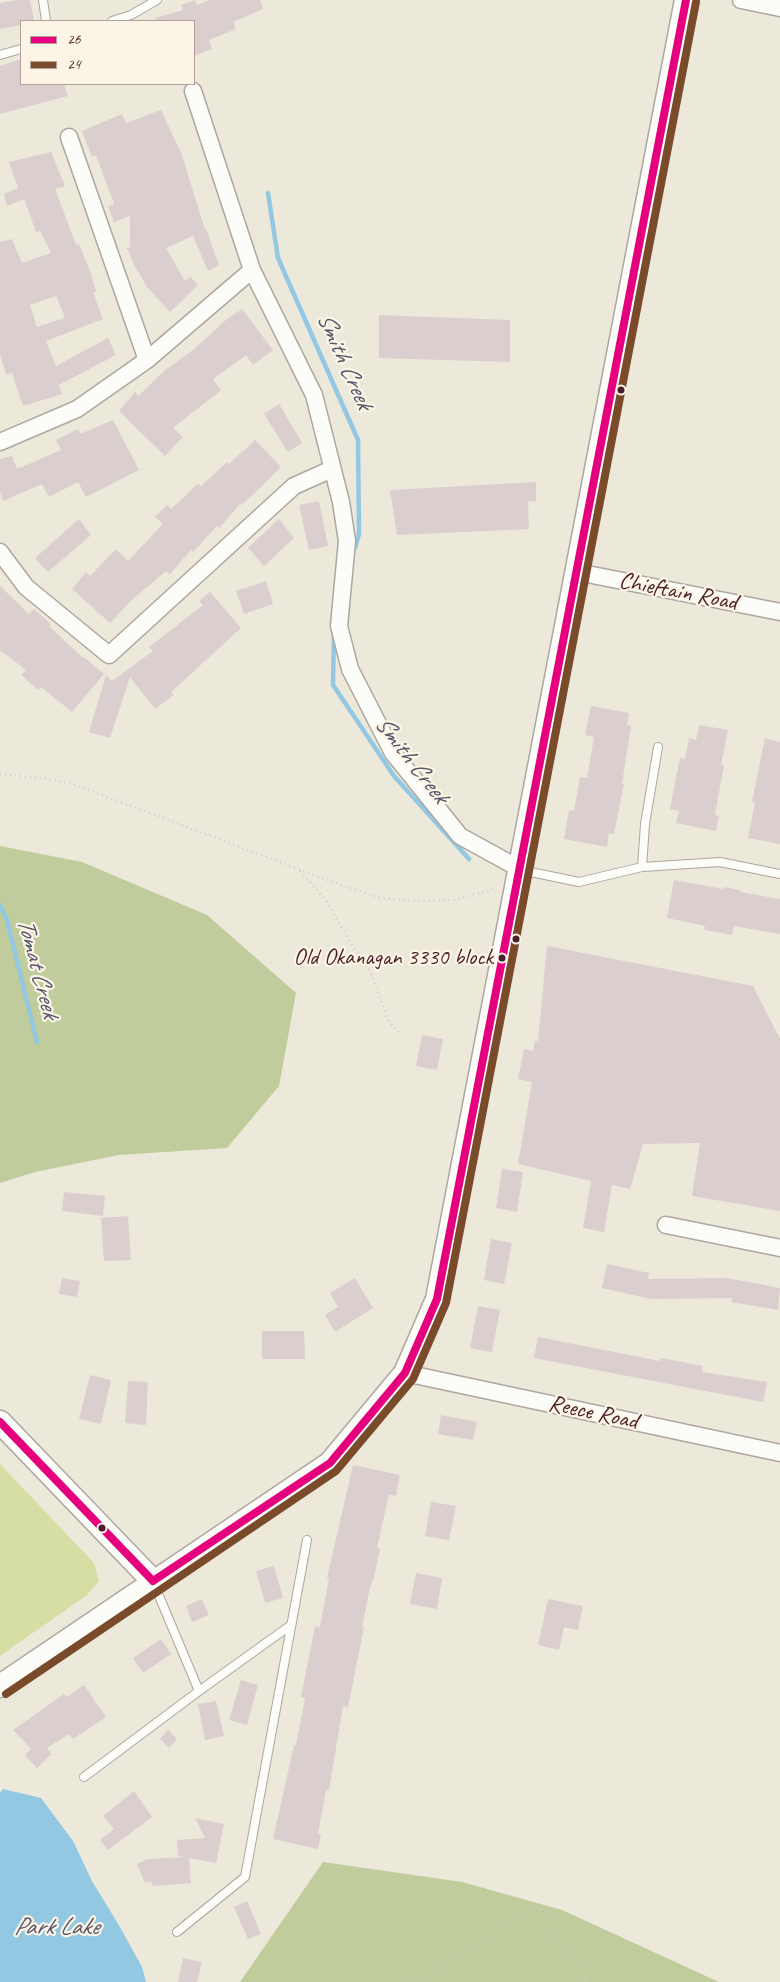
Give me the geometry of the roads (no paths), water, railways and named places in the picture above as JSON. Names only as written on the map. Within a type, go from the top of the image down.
[{"type":"main road","points":[[0,1686],[330,1463],[405,1373],[437,1299],[686,0]]},
{"type":"main road","points":[[0,1422],[153,1582]]},
{"type":"street","points":[[741,0],[780,8]]},
{"type":"street","points":[[193,91],[252,270],[314,395],[341,502],[347,541],[339,626],[350,669],[393,753],[460,836],[520,869]]},
{"type":"street","points":[[69,136],[147,360]]},
{"type":"street","points":[[0,442],[77,409],[147,360],[252,270]]},
{"type":"street","points":[[0,552],[26,587],[109,655],[294,486],[332,470]]},
{"type":"street","name":"Chieftain Road","points":[[577,572],[780,612]]},
{"type":"street","points":[[666,1226],[780,1248]]},
{"type":"street","name":"Reece Road","points":[[405,1373],[780,1454]]},
{"type":"lane","points":[[43,0],[46,20]]},
{"type":"lane","points":[[115,20],[131,15],[157,0]]},
{"type":"lane","points":[[0,55],[20,49]]},
{"type":"lane","points":[[642,867],[645,824],[658,747]]},
{"type":"lane","points":[[520,869],[579,882],[642,867],[720,862],[780,874]]},
{"type":"lane","points":[[177,1932],[246,1877],[307,1540]]},
{"type":"lane","points":[[153,1582],[199,1691]]},
{"type":"lane","points":[[84,1778],[199,1691],[291,1625]]},
{"type":"water","name":"Park Lake","points":[[3,1789],[41,1798],[73,1841],[92,1881],[142,1967],[146,1982],[0,1982],[0,1793]]},
{"type":"waterway","name":"Smith Creek","points":[[268,193],[278,258],[358,440],[359,534],[355,548]]},
{"type":"waterway","name":"Smith Creek","points":[[334,633],[333,685],[394,776],[469,859]]},
{"type":"waterway","name":"Tomat Creek","points":[[0,905],[7,920],[37,1042]]},
{"type":"place","name":"Old Okanagan 3330 block","points":[[502,958]]}]
